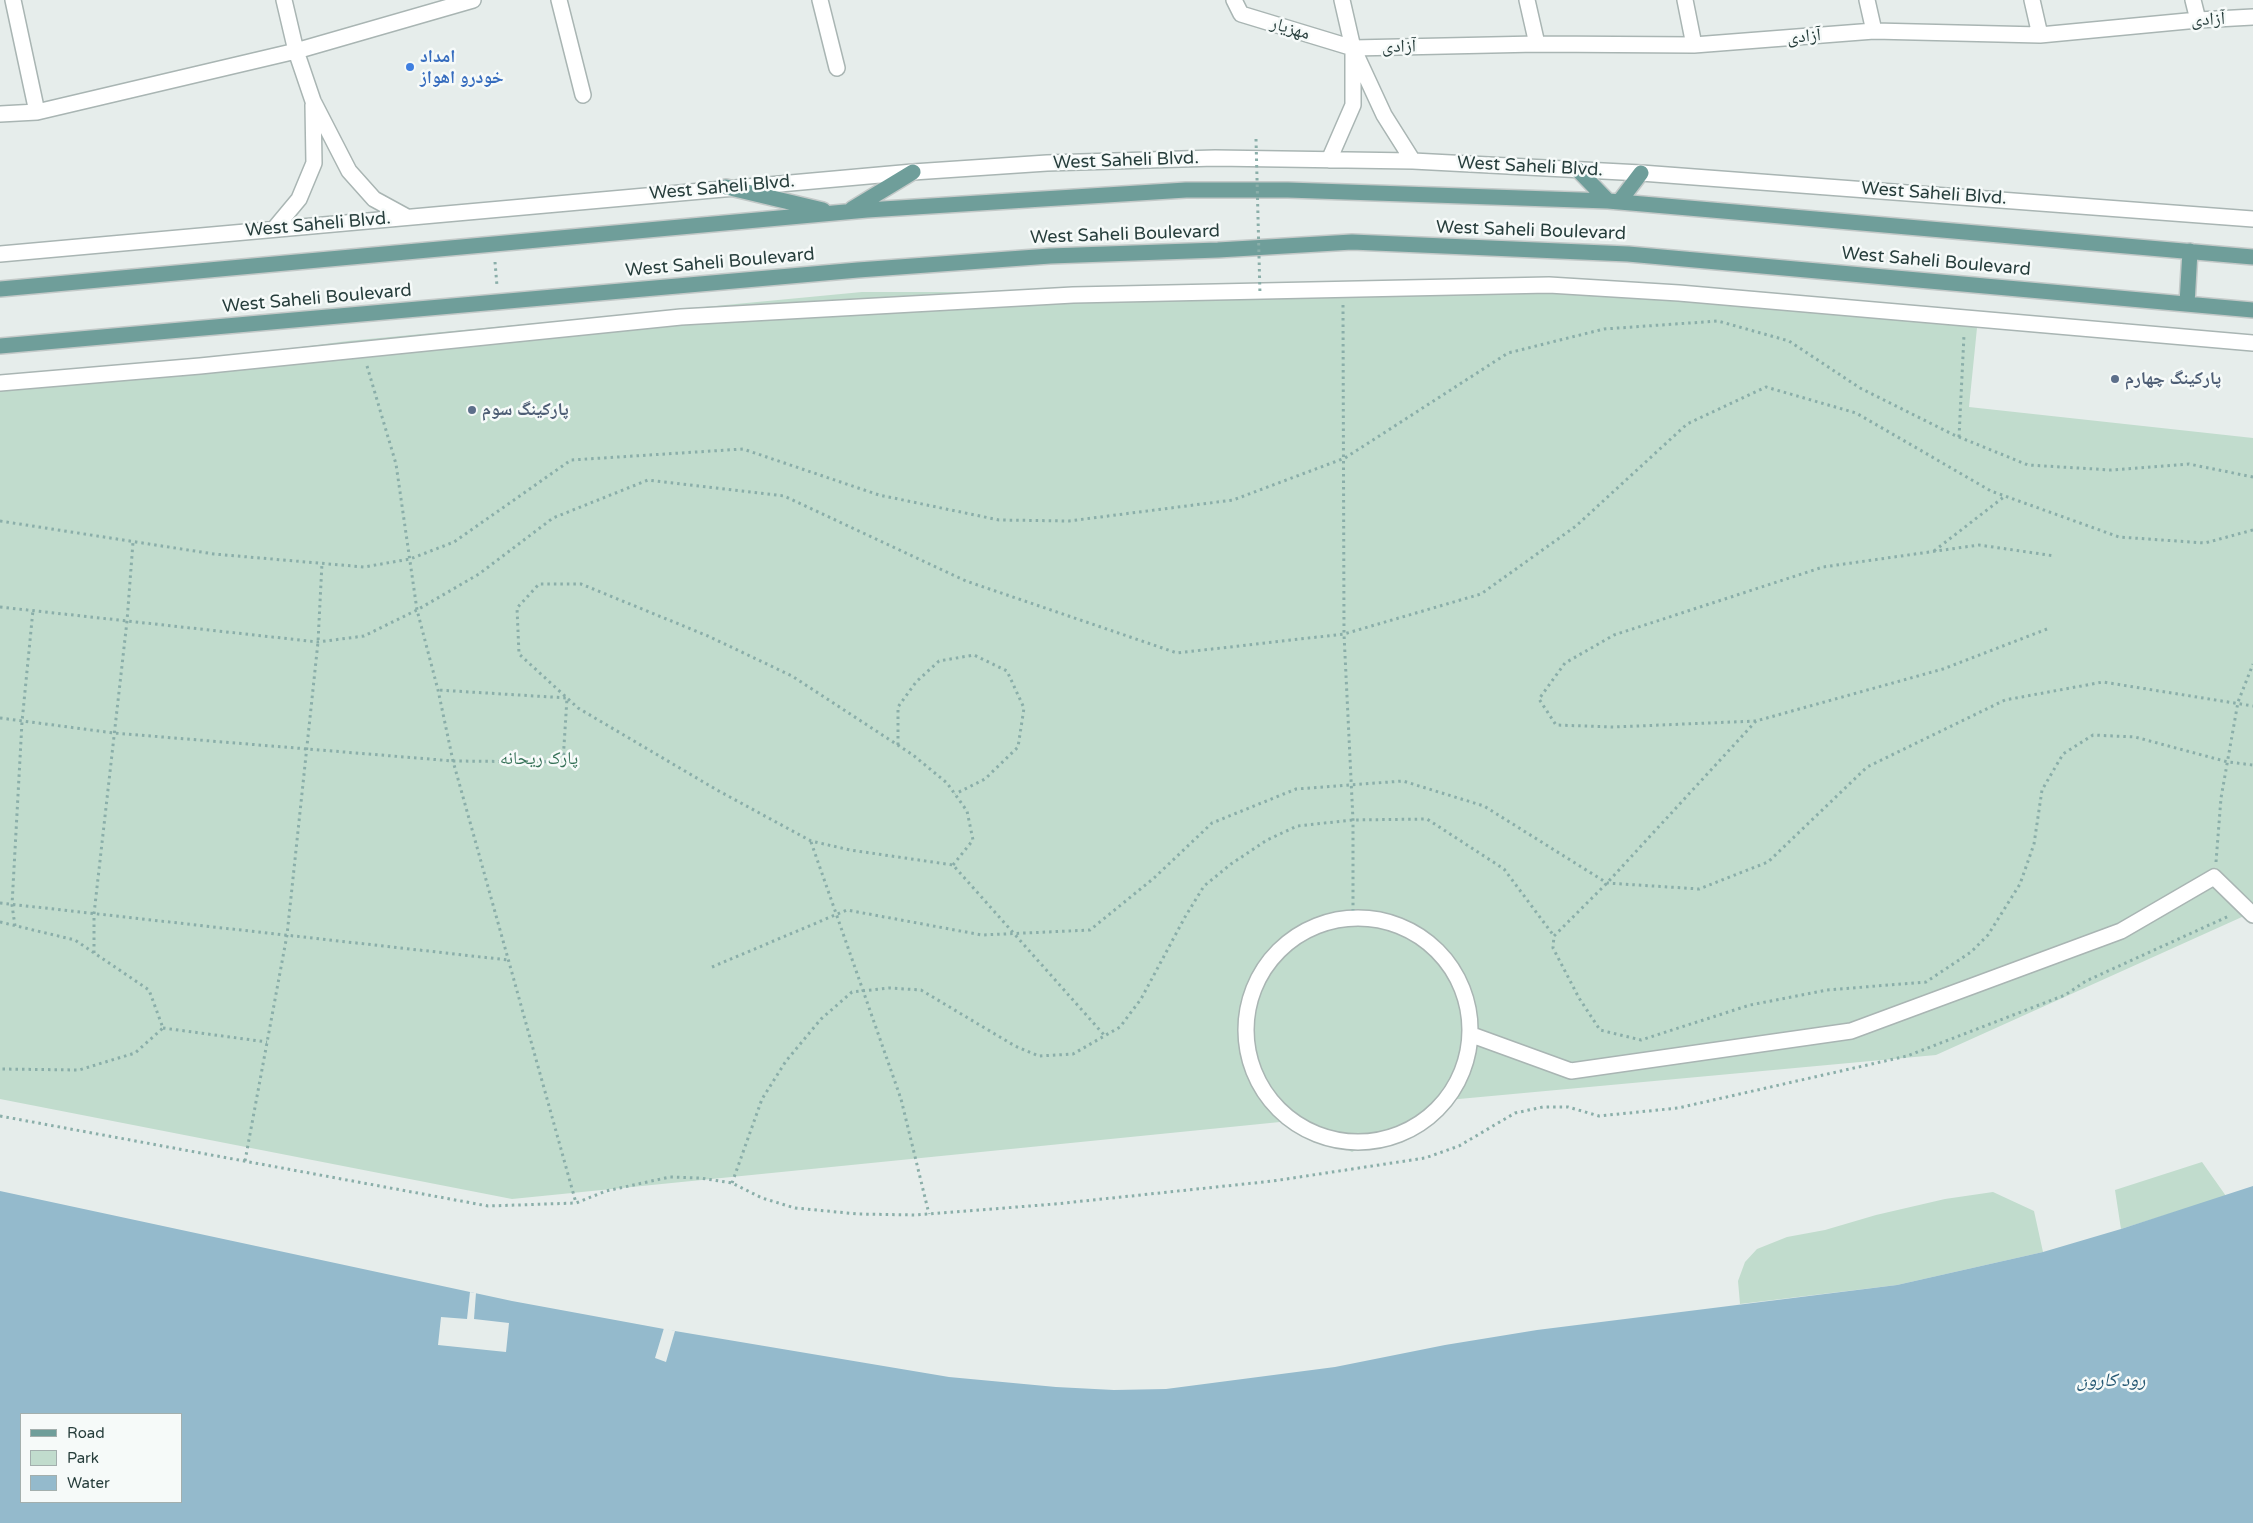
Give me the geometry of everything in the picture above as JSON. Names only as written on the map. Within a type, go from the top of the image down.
[{"type":"main road","points":[[1578,170],[1614,202],[1641,173]]},
{"type":"main road","points":[[726,187],[842,212],[913,172]]},
{"type":"main road","name":"West Saheli Boulevard","points":[[0,289],[842,212],[1186,190],[1288,190],[1614,202],[2253,257]]},
{"type":"main road","name":"West Saheli Boulevard","points":[[0,346],[858,270],[1050,256],[1218,250],[1352,242],[1628,254],[2253,310]]},
{"type":"main road","points":[[2187,304],[2190,251]]},
{"type":"street","points":[[13,0],[37,112]]},
{"type":"street","points":[[284,0],[296,52],[313,101],[349,171],[374,199],[406,217]]},
{"type":"street","points":[[0,114],[37,112],[296,52],[473,0]]},
{"type":"street","points":[[559,0],[583,94]]},
{"type":"street","points":[[820,0],[837,68]]},
{"type":"street","name":"مهزیار","points":[[1234,0],[1241,14],[1353,48]]},
{"type":"street","points":[[1342,0],[1353,48],[1384,116],[1414,161]]},
{"type":"street","points":[[1527,0],[1537,44]]},
{"type":"street","points":[[1684,0],[1694,45]]},
{"type":"street","points":[[1867,0],[1874,31]]},
{"type":"street","points":[[2032,0],[2040,35]]},
{"type":"street","points":[[2193,0],[2198,20]]},
{"type":"street","name":"آزادی","points":[[1353,48],[1537,44],[1694,45],[1874,31],[2040,35],[2198,20],[2253,17]]},
{"type":"street","points":[[1329,160],[1353,105],[1353,48]]},
{"type":"street","points":[[274,229],[299,199],[314,163],[313,101]]},
{"type":"street","name":"West Saheli Blvd.","points":[[0,254],[726,187],[913,172],[1047,163],[1215,158],[1414,161],[1641,173],[2253,219]]},
{"type":"street","points":[[0,382],[200,366],[681,316],[1074,295],[1549,285],[1965,317],[2253,343]]},
{"type":"street","points":[[1472,1034],[1571,1070],[1851,1031],[2121,931],[2214,877],[2248,911]]},
{"type":"street","points":[[1353,917],[1390,922],[1424,938],[1450,964],[1463,989],[1467,998],[1472,1034],[1465,1069],[1448,1100],[1423,1124],[1391,1139],[1356,1144],[1322,1138],[1290,1121],[1266,1096],[1251,1065],[1245,1031],[1250,997],[1266,966],[1289,940],[1319,924],[1353,917]]},
{"type":"path","points":[[1256,139],[1260,295]]},
{"type":"path","points":[[492,243],[499,302]]},
{"type":"path","points":[[1342,289],[1345,458],[1344,634],[1353,820],[1353,917]]},
{"type":"path","points":[[1959,437],[1965,317]]},
{"type":"path","points":[[0,521],[214,554],[364,567],[410,559],[454,542],[571,460],[743,449],[879,495],[998,520],[1069,521],[1233,500],[1345,458],[1508,353],[1604,329],[1718,321],[1789,341],[1860,388],[1959,437],[2028,465],[2111,470],[2188,464],[2253,477]]},
{"type":"path","points":[[362,349],[396,464],[417,610],[438,690],[453,760],[576,1203]]},
{"type":"path","points":[[0,607],[318,642],[364,636],[417,610],[480,574],[552,518],[648,480],[784,496],[966,581],[1177,652],[1344,634],[1481,594],[1576,526],[1687,424],[1766,387],[1856,414],[1991,491],[2119,537],[2205,543],[2253,530]]},
{"type":"path","points":[[1933,552],[2005,496]]},
{"type":"path","points":[[94,953],[94,914],[127,621],[133,542]]},
{"type":"path","points":[[2047,629],[1943,668],[1756,720],[1614,727],[1556,725],[1539,699],[1565,663],[1614,634],[1823,567],[1978,545],[2055,556]]},
{"type":"path","points":[[245,1161],[287,935],[318,642],[322,563]]},
{"type":"path","points":[[954,865],[973,840],[967,811],[947,783],[898,745],[792,676],[708,636],[581,584],[539,584],[517,608],[519,654],[578,708],[709,785],[811,841],[850,850],[954,865],[1012,934],[1105,1036]]},
{"type":"path","points":[[15,926],[12,905],[22,722],[33,610]]},
{"type":"path","points":[[898,745],[898,707],[916,682],[939,661],[974,655],[1006,671],[1024,708],[1018,747],[985,779],[955,794]]},
{"type":"path","points":[[2214,877],[2221,798],[2238,702],[2253,664]]},
{"type":"path","points":[[712,967],[847,910],[982,935],[1090,930],[1154,878],[1212,822],[1296,789],[1403,781],[1484,806],[1607,882],[1699,889],[1768,862],[1867,767],[2005,700],[2103,682],[2238,702],[2253,706]]},
{"type":"path","points":[[438,690],[567,698]]},
{"type":"path","points":[[0,718],[114,733],[453,760],[563,762],[567,698]]},
{"type":"path","points":[[1756,720],[1607,882],[1554,936],[1553,948],[1579,998],[1600,1030],[1641,1040],[1750,1005],[1827,990],[1926,982],[1971,952],[1983,941],[2020,884],[2034,844],[2042,790],[2063,754],[2093,735],[2135,737],[2228,762],[2253,765]]},
{"type":"path","points":[[732,1183],[762,1099],[786,1061],[821,1019],[852,992],[889,988],[921,990],[1016,1046],[1040,1056],[1073,1054],[1120,1027],[1141,999],[1204,886],[1231,864],[1267,840],[1297,826],[1353,820],[1427,819],[1504,869],[1554,936]]},
{"type":"path","points":[[811,841],[835,915],[864,991],[901,1099],[929,1214]]},
{"type":"path","points":[[0,903],[508,960]]},
{"type":"path","points":[[0,1116],[488,1206],[576,1203],[606,1192],[670,1177],[700,1178],[732,1183],[762,1198],[795,1208],[858,1214],[929,1214],[1132,1197],[1331,1174],[1425,1158],[1459,1146],[1515,1113],[1542,1107],[1568,1107],[1599,1116],[1678,1108],[1906,1056],[2065,994],[2086,982],[2221,921],[2248,911]]},
{"type":"path","points":[[0,922],[75,940],[149,990],[163,1028]]},
{"type":"path","points":[[0,1069],[79,1070],[135,1053],[163,1028],[268,1042]]},
{"type":"green space","name":"پارک ریحانه","points":[[1619,289],[1978,318],[1969,407],[2253,438],[2253,912],[1936,1055],[1448,1100],[1352,1152],[1290,1121],[512,1199],[0,1099],[0,386],[348,341],[862,292]]},
{"type":"green space","points":[[2202,1162],[2226,1196],[2121,1229],[2115,1190]]},
{"type":"green space","points":[[1993,1192],[2034,1211],[2043,1252],[1897,1285],[1740,1304],[1738,1281],[1745,1262],[1757,1249],[1787,1237],[1825,1230],[1876,1215],[1945,1199]]},
{"type":"water","name":"رود کارون","points":[[2253,1186],[2253,1523],[0,1523],[0,1191],[512,1301],[675,1331],[949,1377],[1056,1387],[1114,1390],[1166,1389],[1335,1367],[1445,1345],[1537,1330],[1897,1285],[2043,1252]]},
{"type":"pier","points":[[470,1292],[476,1293],[474,1319],[509,1323],[506,1352],[438,1345],[441,1317],[467,1319]]},
{"type":"pier","points":[[664,1328],[675,1331],[666,1362],[655,1358]]},
{"type":"place","name":"امداد خودرو اهواز","points":[[410,67]]},
{"type":"place","name":"پارکینگ چهارم","points":[[2115,379]]},
{"type":"place","name":"پارکینگ سوم","points":[[472,410]]}]
